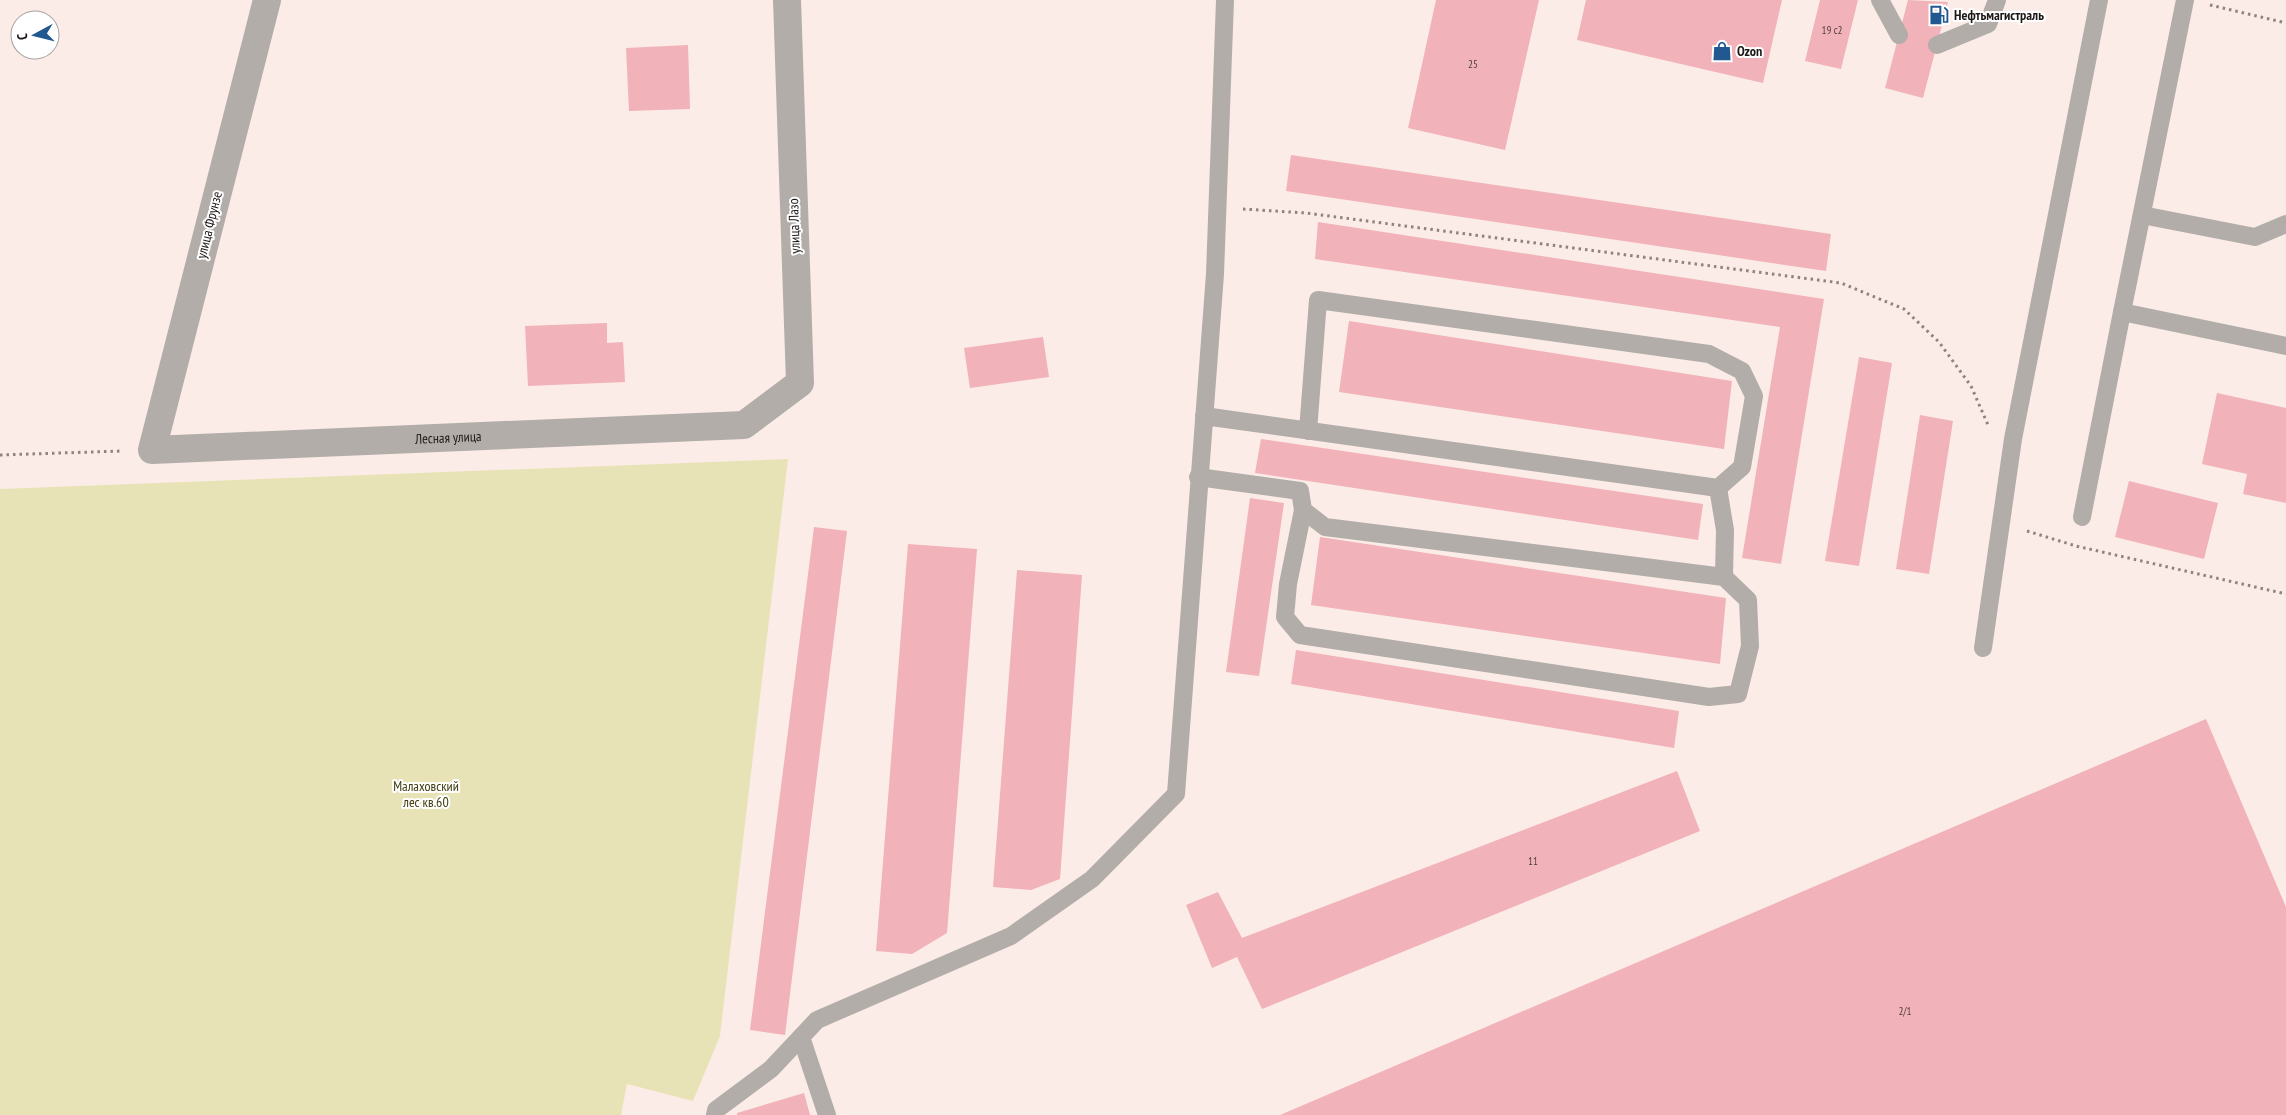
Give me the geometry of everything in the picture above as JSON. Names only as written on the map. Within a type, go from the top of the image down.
[{"type":"street","name":"улица Фрунзе","points":[[152,450],[267,0]]},
{"type":"street","name":"улица Лазо","points":[[744,426],[800,383],[787,0]]},
{"type":"street","name":"Лесная улица","points":[[152,450],[744,426]]},
{"type":"lane","points":[[716,1113],[771,1069],[817,1020],[1011,936],[1092,879],[1176,794],[1198,477],[1215,274],[1224,0]]},
{"type":"lane","points":[[1880,0],[1899,35]]},
{"type":"lane","points":[[1937,45],[1988,24],[1997,0]]},
{"type":"lane","points":[[1983,648],[2014,438],[2099,0]]},
{"type":"lane","points":[[2082,517],[2184,0]]},
{"type":"lane","points":[[2142,215],[2255,237],[2286,224]]},
{"type":"lane","points":[[1204,416],[1308,431],[1718,488],[1742,467],[1754,396],[1742,371],[1709,354],[1318,300],[1308,431]]},
{"type":"lane","points":[[2122,312],[2286,346]]},
{"type":"lane","points":[[1198,477],[1300,491],[1303,510],[1288,584],[1285,617],[1300,636],[1709,697],[1738,694],[1750,646],[1748,600],[1724,576],[1325,527],[1303,510]]},
{"type":"lane","points":[[1718,488],[1725,530],[1724,576]]},
{"type":"lane","points":[[801,1037],[827,1115]]},
{"type":"path","points":[[2209,4],[2286,23]]},
{"type":"path","points":[[1217,208],[1306,213],[1841,283],[1904,309],[1939,342],[1972,386],[1990,430]]},
{"type":"path","points":[[0,455],[152,450]]},
{"type":"path","points":[[2023,525],[2027,531],[2076,546],[2286,594]]},
{"type":"green space","name":"Малаховский лес кв.60","points":[[788,459],[720,1036],[693,1101],[627,1084],[621,1115],[0,1115],[0,489]]},
{"type":"building","points":[[1436,0],[1539,0],[1505,150],[1408,128]]},
{"type":"building","points":[[1586,0],[1782,0],[1763,83],[1577,40]]},
{"type":"building","points":[[1820,0],[1858,0],[1841,69],[1805,61]]},
{"type":"building","points":[[1908,0],[1948,2],[1923,98],[1885,88]]},
{"type":"building","points":[[688,45],[690,109],[629,111],[626,48]]},
{"type":"building","points":[[1291,155],[1831,234],[1826,271],[1286,191]]},
{"type":"building","points":[[1318,222],[1824,299],[1781,564],[1742,558],[1780,327],[1315,259]]},
{"type":"building","points":[[1349,321],[1732,381],[1724,449],[1339,392]]},
{"type":"building","points":[[607,323],[607,343],[623,342],[625,382],[528,386],[525,326]]},
{"type":"building","points":[[1043,337],[1049,377],[970,388],[964,348]]},
{"type":"building","points":[[1859,357],[1892,363],[1859,566],[1825,561]]},
{"type":"building","points":[[2217,393],[2286,408],[2286,503],[2243,494],[2247,474],[2202,464]]},
{"type":"building","points":[[1920,415],[1953,421],[1929,574],[1896,569]]},
{"type":"building","points":[[1261,439],[1703,504],[1698,540],[1255,473]]},
{"type":"building","points":[[2129,481],[2218,503],[2204,559],[2115,537]]},
{"type":"building","points":[[1250,498],[1284,503],[1259,676],[1226,672]]},
{"type":"building","points":[[814,527],[847,531],[785,1035],[750,1030]]},
{"type":"building","points":[[1320,537],[1726,598],[1720,664],[1311,605]]},
{"type":"building","points":[[908,544],[977,549],[947,933],[912,954],[876,951]]},
{"type":"building","points":[[1017,570],[1082,575],[1060,879],[1031,890],[993,887]]},
{"type":"building","points":[[1296,650],[1679,711],[1674,748],[1291,684]]},
{"type":"building","points":[[2206,719],[2286,907],[2286,1115],[1280,1115]]},
{"type":"building","points":[[1677,771],[1700,831],[1262,1009],[1237,957],[1212,968],[1186,905],[1218,892],[1242,938]]},
{"type":"building","points":[[804,1093],[810,1115],[737,1115],[737,1113]]},
{"type":"place","name":"Нефтьмагистраль","points":[[1939,15]]},
{"type":"place","name":"Ozon","points":[[1722,51]]}]
